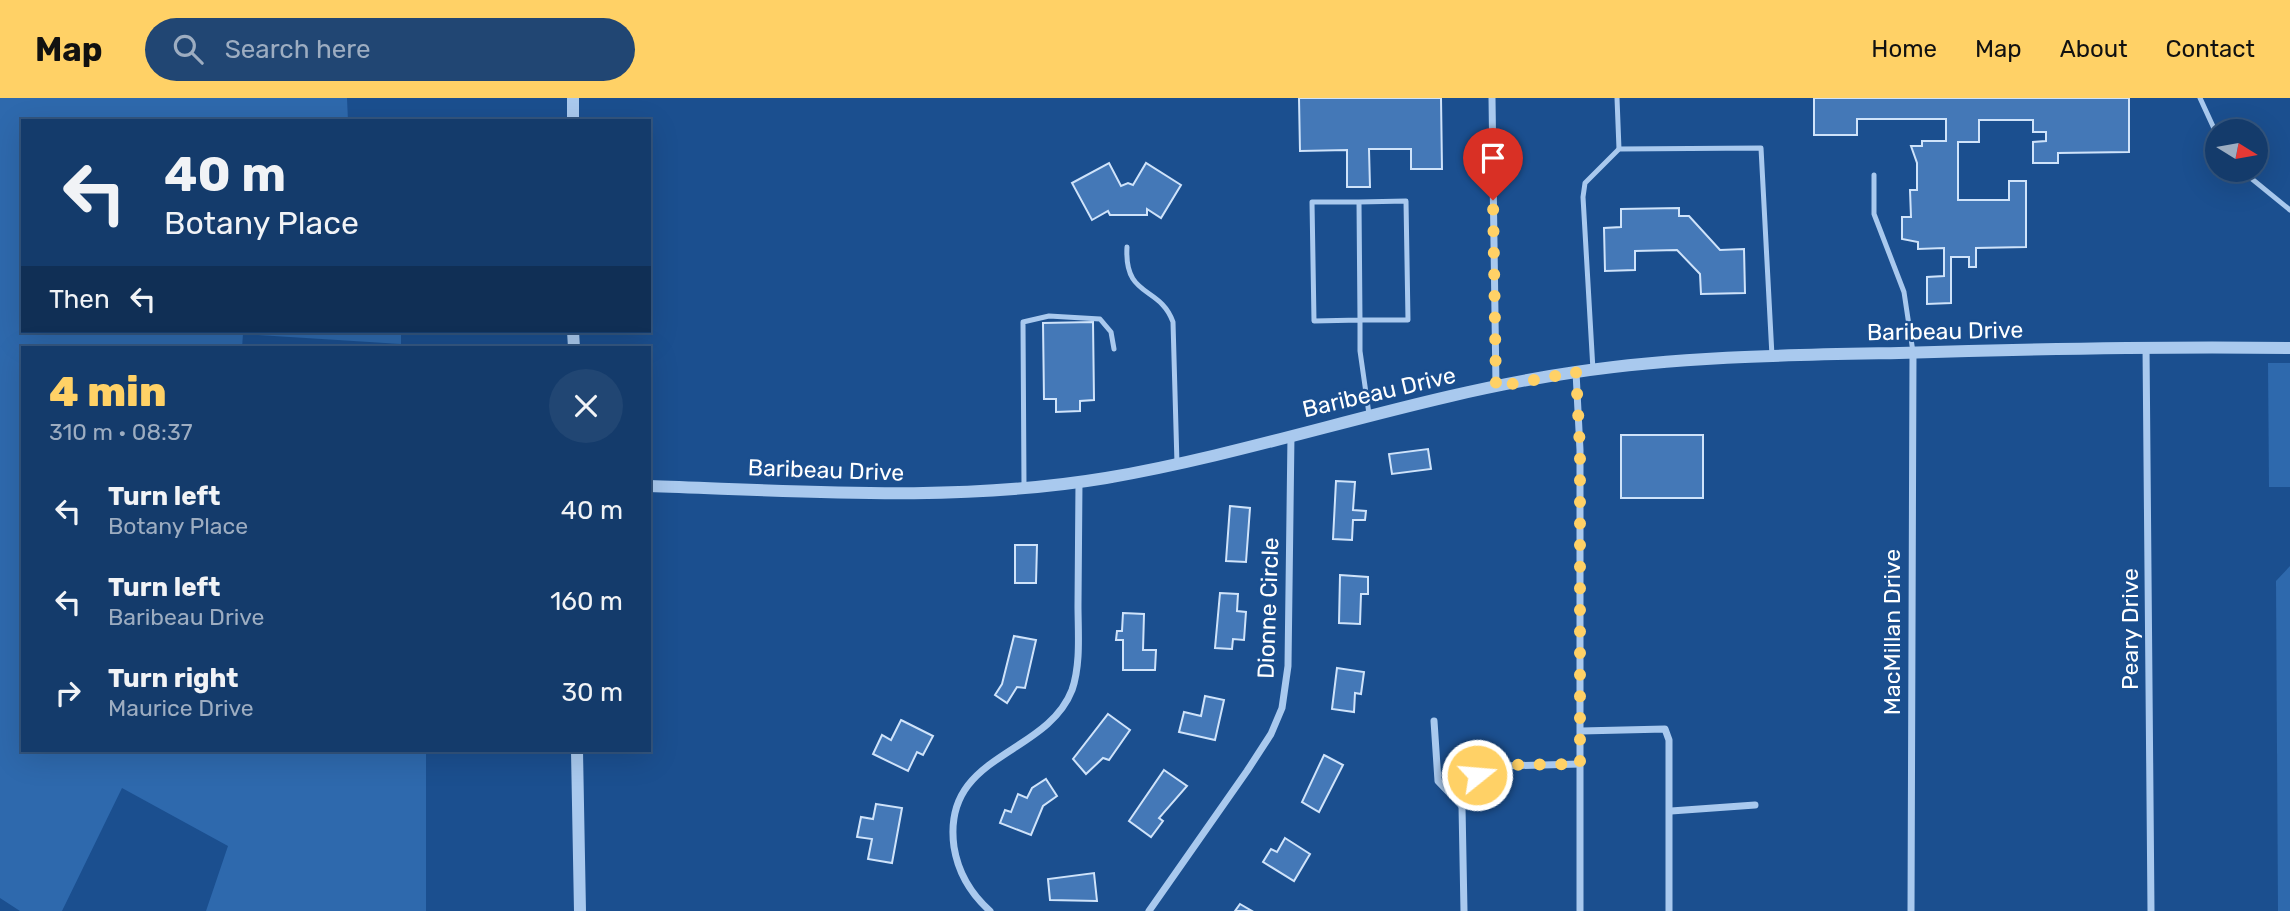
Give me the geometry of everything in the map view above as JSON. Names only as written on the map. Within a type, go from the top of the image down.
[{"type":"street","points":[[573,98],[573,119]]},
{"type":"street","points":[[1493,98],[1496,387]]},
{"type":"street","name":"Baribeau Drive","points":[[651,486],[914,494],[1079,482],[1177,464],[1369,414],[1496,387],[1576,372],[1719,357],[2146,346],[2290,348]]},
{"type":"street","name":"Peary Drive","points":[[2146,346],[2151,911]]},
{"type":"street","name":"MacMillan Drive","points":[[1911,911],[1913,352]]},
{"type":"street","points":[[1576,372],[1580,450],[1580,911]]},
{"type":"street","name":"Dionne Circle","points":[[1149,911],[1271,734],[1282,708],[1288,666],[1291,434]]},
{"type":"street","points":[[990,911],[975,895],[959,868],[953,825],[956,812],[976,775],[987,764],[1044,728],[1066,703],[1072,689],[1076,674],[1078,630],[1079,482]]},
{"type":"street","points":[[1434,721],[1438,781],[1462,806]]},
{"type":"street","points":[[1581,732],[1665,729],[1669,740],[1671,811],[1669,911]]},
{"type":"street","points":[[577,752],[580,911]]},
{"type":"street","points":[[1464,911],[1462,806],[1468,786],[1477,775],[1500,765],[1580,764]]},
{"type":"street","points":[[1671,811],[1755,804]]},
{"type":"lane","points":[[1617,98],[1619,149]]},
{"type":"lane","points":[[2200,98],[2210,119]]},
{"type":"lane","points":[[1593,370],[1583,197],[1585,183],[1619,149],[1760,148],[1772,356]]},
{"type":"lane","points":[[1874,175],[1874,214],[1904,292],[1913,352]]},
{"type":"lane","points":[[2256,182],[2290,210]]},
{"type":"lane","points":[[1406,201],[1408,320],[1360,320],[1314,321],[1312,202],[1406,201]]},
{"type":"lane","points":[[1359,202],[1360,351],[1369,414]]},
{"type":"lane","points":[[1127,247],[1128,273],[1136,284],[1164,306],[1173,322],[1177,464]]},
{"type":"lane","points":[[1024,487],[1023,322],[1049,316],[1100,318],[1111,332],[1114,349]]},
{"type":"shaded area","points":[[0,98],[347,98],[348,119],[21,119],[21,333],[401,333],[401,344],[243,334],[242,346],[21,346],[21,752],[426,752],[426,911],[206,911],[228,846],[122,788],[62,911],[20,911],[0,898]]},
{"type":"shaded area","points":[[2268,363],[2290,363],[2290,487],[2269,487]]},
{"type":"shaded area","points":[[2290,566],[2290,911],[2278,911],[2276,581]]},
{"type":"building","points":[[1299,98],[1441,98],[1442,169],[1411,169],[1411,149],[1369,149],[1370,187],[1347,187],[1347,150],[1300,151]]},
{"type":"building","points":[[1814,98],[2129,98],[2129,152],[2058,153],[2058,163],[2033,163],[2033,142],[2046,141],[2046,132],[2033,132],[2033,120],[1979,120],[1979,142],[1958,142],[1958,200],[2009,200],[2009,181],[2026,181],[2026,247],[1976,248],[1976,267],[1969,267],[1969,257],[1951,257],[1951,303],[1927,304],[1927,277],[1944,276],[1944,248],[1918,249],[1918,242],[1902,239],[1902,217],[1911,217],[1910,190],[1917,190],[1917,163],[1911,146],[1922,146],[1922,141],[1946,141],[1946,119],[1857,119],[1857,135],[1814,135]]},
{"type":"building","points":[[1109,163],[1121,186],[1128,183],[1133,185],[1146,163],[1181,185],[1161,218],[1147,209],[1147,215],[1110,215],[1108,211],[1092,220],[1072,183]]},
{"type":"building","points":[[1679,208],[1679,216],[1689,216],[1720,250],[1744,249],[1745,293],[1701,294],[1700,274],[1677,250],[1635,251],[1635,270],[1605,271],[1604,228],[1621,227],[1621,209]]},
{"type":"building","points":[[1093,322],[1094,400],[1080,401],[1080,411],[1056,412],[1056,399],[1044,399],[1043,323]]},
{"type":"building","points":[[1621,435],[1703,435],[1703,498],[1621,498]]},
{"type":"building","points":[[1428,449],[1431,469],[1392,474],[1389,454]]},
{"type":"building","points":[[1336,481],[1355,482],[1353,510],[1366,511],[1365,520],[1353,520],[1352,540],[1333,539]]},
{"type":"building","points":[[1230,506],[1250,508],[1246,562],[1226,561]]},
{"type":"building","points":[[1015,545],[1037,545],[1036,583],[1015,583]]},
{"type":"building","points":[[1340,575],[1368,577],[1368,594],[1361,594],[1360,624],[1339,623]]},
{"type":"building","points":[[1220,593],[1238,594],[1237,611],[1246,612],[1244,640],[1233,639],[1232,649],[1215,648]]},
{"type":"building","points":[[1123,613],[1144,614],[1143,650],[1156,650],[1155,670],[1123,670],[1123,640],[1116,640],[1117,631],[1122,631]]},
{"type":"building","points":[[1014,636],[1036,640],[1025,688],[1017,687],[1007,703],[995,695],[1002,684]]},
{"type":"building","points":[[1337,668],[1364,672],[1361,694],[1355,693],[1354,712],[1332,709]]},
{"type":"building","points":[[1205,696],[1224,700],[1215,740],[1179,732],[1184,712],[1201,716]]},
{"type":"building","points":[[1108,714],[1130,730],[1109,760],[1103,758],[1086,774],[1073,759]]},
{"type":"building","points":[[901,720],[933,736],[923,755],[917,752],[908,771],[873,754],[882,735],[891,740]]},
{"type":"building","points":[[1324,755],[1343,765],[1319,812],[1302,802]]},
{"type":"building","points":[[1164,770],[1187,786],[1159,818],[1163,821],[1151,837],[1129,821]]},
{"type":"building","points":[[1046,779],[1057,796],[1043,806],[1031,835],[1000,823],[1005,810],[1011,812],[1018,794],[1027,798],[1032,788]]},
{"type":"building","points":[[876,804],[902,808],[892,863],[868,859],[872,839],[857,837],[861,817],[873,819]]},
{"type":"building","points":[[1285,838],[1310,854],[1294,881],[1263,862],[1271,849],[1277,852]]},
{"type":"building","points":[[1094,873],[1097,901],[1050,900],[1048,879]]},
{"type":"building","points":[[1240,904],[1252,911],[1235,911]]},
{"type":"route","points":[[1477,775],[1500,765],[1580,764],[1580,450],[1576,372],[1496,387],[1493,341],[1493,200]]}]
